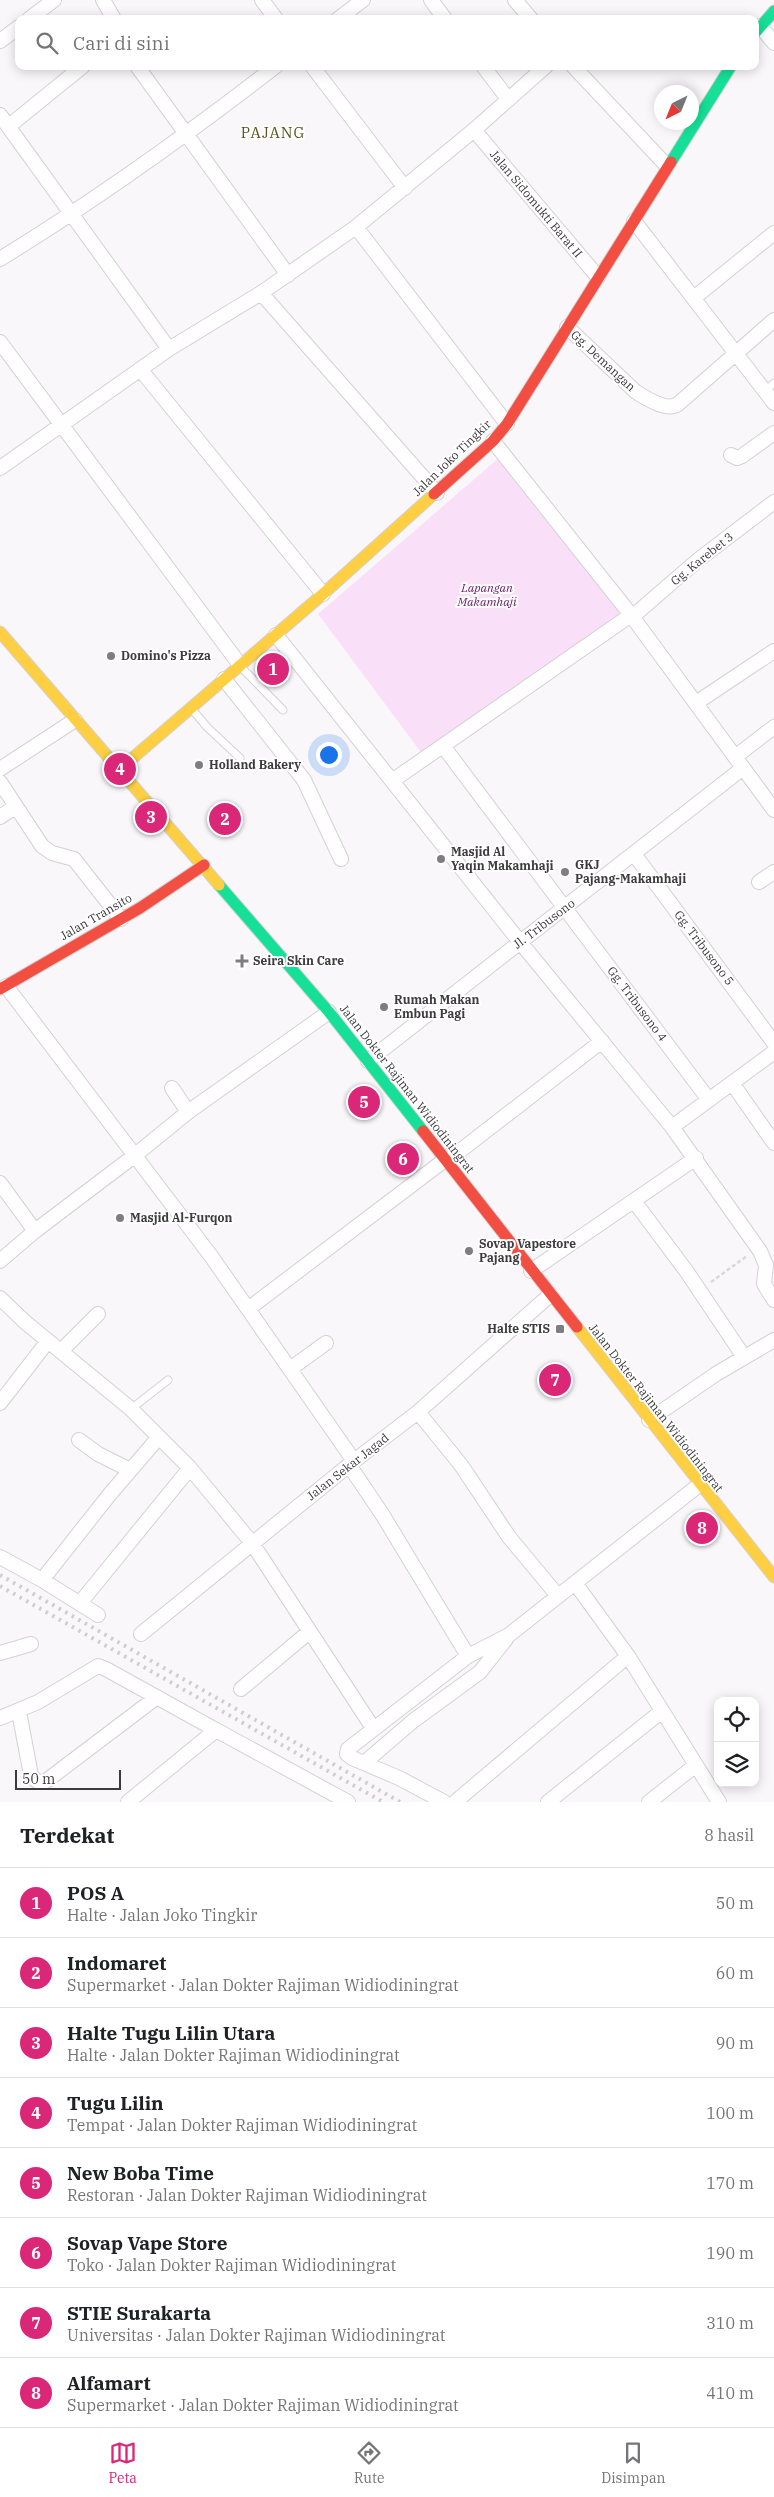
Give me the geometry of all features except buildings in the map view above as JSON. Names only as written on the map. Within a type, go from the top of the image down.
[{"type":"main road","points":[[759,28],[774,12]]},
{"type":"main road","name":"Jalan Joko Tingkir","points":[[120,769],[224,678],[276,636],[493,441],[507,424],[728,70]]},
{"type":"main road","name":"Jalan Dokter Rajiman Widiodiningrat","points":[[0,632],[75,720],[204,865],[329,1012],[447,1160],[699,1485],[774,1577]]},
{"type":"main road","name":"Jalan Transito","points":[[3,987],[160,896],[204,865]]},
{"type":"street","points":[[34,15],[54,0]]},
{"type":"street","points":[[103,0],[112,15]]},
{"type":"street","points":[[262,0],[273,15]]},
{"type":"street","points":[[343,15],[363,0]]},
{"type":"street","points":[[431,0],[442,15]]},
{"type":"street","points":[[515,0],[528,15]]},
{"type":"street","points":[[0,41],[15,30]]},
{"type":"street","points":[[759,30],[774,43]]},
{"type":"street","points":[[8,126],[78,70]]},
{"type":"street","points":[[140,70],[288,275]]},
{"type":"street","points":[[0,259],[72,215],[187,136],[271,70]]},
{"type":"street","points":[[315,70],[405,188]]},
{"type":"street","points":[[485,70],[508,99]]},
{"type":"street","points":[[0,468],[169,349],[261,293],[356,227],[474,130],[541,70]]},
{"type":"street","points":[[577,70],[667,166]]},
{"type":"street","points":[[0,115],[169,349]]},
{"type":"street","name":"Jalan Sidomukti Barat II","points":[[474,130],[598,277]]},
{"type":"street","points":[[634,221],[736,352],[770,387],[774,403]]},
{"type":"street","points":[[356,227],[507,424]]},
{"type":"street","points":[[695,298],[774,233]]},
{"type":"street","points":[[261,293],[437,493]]},
{"type":"street","points":[[736,352],[774,320]]},
{"type":"street","name":"Gg. Demangan","points":[[567,327],[636,392],[650,400],[672,407],[678,404],[736,352]]},
{"type":"street","points":[[0,342],[240,665]]},
{"type":"street","points":[[140,369],[323,594]]},
{"type":"street","points":[[730,455],[739,458],[774,432]]},
{"type":"street","points":[[493,441],[632,616],[774,810]]},
{"type":"street","name":"Gg. Karebet 3","points":[[392,781],[632,616],[698,560],[774,502]]},
{"type":"street","points":[[276,636],[520,942],[696,1158],[758,1248],[766,1265],[764,1284],[774,1300]]},
{"type":"street","points":[[696,704],[774,652]]},
{"type":"street","points":[[224,678],[281,748],[304,780],[341,859]]},
{"type":"street","points":[[0,769],[75,720]]},
{"type":"street","name":"Jl. Tribusono","points":[[368,1062],[634,854],[739,763],[774,728]]},
{"type":"street","name":"Gg. Tribusono 4","points":[[443,746],[709,1100]]},
{"type":"street","points":[[0,782],[42,846],[52,852],[74,859],[120,919]]},
{"type":"street","points":[[0,817],[16,806]]},
{"type":"street","name":"Gg. Tribusono 5","points":[[634,854],[774,1043]]},
{"type":"street","points":[[759,882],[774,872]]},
{"type":"street","points":[[3,987],[134,1156],[248,1309],[290,1369],[352,1463],[468,1656]]},
{"type":"street","points":[[0,1261],[35,1230],[134,1156],[188,1112],[329,1012]]},
{"type":"street","points":[[248,1309],[602,1041]]},
{"type":"street","points":[[672,1127],[774,1052]]},
{"type":"street","points":[[732,1083],[774,1144]]},
{"type":"street","points":[[172,1088],[188,1112]]},
{"type":"street","points":[[532,1271],[696,1158]]},
{"type":"street","points":[[0,1183],[35,1230]]},
{"type":"street","points":[[634,1201],[699,1290],[744,1357]]},
{"type":"street","name":"Jalan Sekar Jagad","points":[[141,1634],[252,1543],[418,1412],[550,1295]]},
{"type":"street","points":[[0,1298],[48,1341],[131,1409],[190,1468],[252,1543],[373,1728]]},
{"type":"street","points":[[61,1351],[98,1314]]},
{"type":"street","points":[[649,1420],[744,1357],[774,1340]]},
{"type":"street","points":[[0,1403],[48,1341]]},
{"type":"street","points":[[290,1369],[326,1343]]},
{"type":"street","points":[[418,1412],[460,1465],[509,1537],[558,1596]]},
{"type":"street","points":[[42,1580],[130,1470],[159,1437]]},
{"type":"street","points":[[79,1440],[98,1454],[130,1470]]},
{"type":"street","points":[[80,1603],[190,1468]]},
{"type":"street","points":[[444,1802],[352,1758],[346,1751],[373,1728],[468,1656],[509,1635],[699,1485]]},
{"type":"street","points":[[0,1557],[42,1580],[98,1615]]},
{"type":"street","points":[[575,1583],[628,1656],[719,1802]]},
{"type":"street","points":[[241,1689],[309,1632]]},
{"type":"street","points":[[364,1763],[428,1709],[480,1672],[509,1635]]},
{"type":"street","points":[[0,1653],[31,1644]]},
{"type":"street","points":[[455,1802],[628,1656]]},
{"type":"street","points":[[0,1718],[19,1712],[98,1666],[158,1697],[340,1800]]},
{"type":"street","points":[[19,1712],[31,1776],[41,1783],[158,1697]]},
{"type":"street","points":[[548,1802],[662,1710]]},
{"type":"street","points":[[128,1802],[216,1730]]},
{"type":"street","points":[[649,1802],[696,1765]]},
{"type":"lane","points":[[240,665],[283,710]]},
{"type":"lane","points":[[190,708],[240,758]]},
{"type":"lane","points":[[131,1409],[168,1380]]},
{"type":"path","points":[[699,1290],[758,1248]]},
{"type":"green space","name":"Lapangan Makamhaji","points":[[500,457],[623,616],[423,755],[318,614]]},
{"type":"railway","points":[[0,1575],[400,1802]]},
{"type":"railway","points":[[0,1586],[383,1802]]},
{"type":"traffic: fast","points":[[759,28],[774,11]]},
{"type":"traffic: fast","points":[[671,162],[728,70]]},
{"type":"traffic: fast","points":[[219,885],[329,1012],[423,1131]]},
{"type":"traffic: slow","points":[[120,769],[323,594],[434,494]]},
{"type":"traffic: slow","points":[[0,632],[219,885]]},
{"type":"traffic: slow","points":[[577,1327],[774,1577]]},
{"type":"traffic: jam","points":[[434,494],[493,441],[507,424],[671,162]]},
{"type":"traffic: jam","points":[[0,989],[140,908],[204,865]]},
{"type":"traffic: jam","points":[[423,1131],[577,1327]]},
{"type":"place","name":"Domino's Pizza","points":[[111,656]]},
{"type":"place","name":"POS A","points":[[273,669]]},
{"type":"place","name":"Holland Bakery","points":[[199,765]]},
{"type":"place","name":"Tugu Lilin","points":[[120,769]]},
{"type":"place","name":"Halte Tugu Lilin Utara","points":[[151,817]]},
{"type":"place","name":"Indomaret","points":[[225,819]]},
{"type":"place","name":"Masjid Al Yaqin Makamhaji","points":[[441,859]]},
{"type":"place","name":"GKJ Pajang-Makamhaji","points":[[565,872]]},
{"type":"place","name":"Seira Skin Care","points":[[242,961]]},
{"type":"place","name":"Rumah Makan Embun Pagi","points":[[384,1007]]},
{"type":"place","name":"New Boba Time","points":[[364,1102]]},
{"type":"place","name":"Sovap Vape Store","points":[[403,1159]]},
{"type":"place","name":"Masjid Al-Furqon","points":[[120,1218]]},
{"type":"place","name":"Sovap Vapestore Pajang","points":[[469,1251]]},
{"type":"place","name":"Halte STIS","points":[[560,1329]]},
{"type":"place","name":"STIE Surakarta","points":[[555,1380]]},
{"type":"place","name":"Alfamart","points":[[702,1528]]},
{"type":"district","name":"PAJANG","points":[[273,133]]}]
